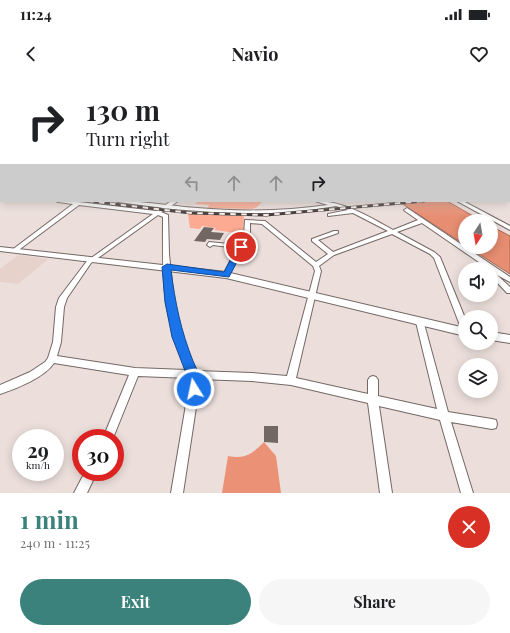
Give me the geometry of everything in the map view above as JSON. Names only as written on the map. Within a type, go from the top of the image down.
[{"type":"street","points":[[68,202],[162,210],[257,211],[336,205]]},
{"type":"street","points":[[126,202],[162,210],[166,216],[167,267],[170,302],[178,337],[195,381],[177,493]]},
{"type":"street","points":[[0,390],[33,375],[48,365],[52,359],[57,342],[60,308],[64,298],[92,259],[112,247],[174,202]]},
{"type":"street","points":[[322,202],[354,211],[426,248],[437,257],[458,310]]},
{"type":"street","points":[[461,202],[510,228]]},
{"type":"street","points":[[14,251],[78,203]]},
{"type":"street","points":[[407,210],[421,221],[458,244]]},
{"type":"street","points":[[330,215],[354,211]]},
{"type":"street","points":[[226,275],[247,235],[247,221],[262,222],[316,265],[318,271],[310,309],[291,381]]},
{"type":"street","points":[[316,265],[332,254],[421,221]]},
{"type":"street","points":[[332,254],[314,240],[336,232]]},
{"type":"street","points":[[210,245],[211,243],[241,247]]},
{"type":"street","points":[[0,249],[167,267],[226,275],[458,330]]},
{"type":"street","points":[[473,254],[481,262]]},
{"type":"street","points":[[473,254],[510,280]]},
{"type":"street","points":[[498,279],[510,291]]},
{"type":"street","points":[[420,322],[444,416],[467,493]]},
{"type":"street","points":[[498,337],[510,339]]},
{"type":"street","points":[[52,359],[135,372],[193,374],[291,381],[373,401],[444,416],[492,424]]},
{"type":"street","points":[[112,429],[135,372]]},
{"type":"street","points":[[373,380],[373,401],[386,493]]},
{"type":"street","points":[[80,493],[86,481]]},
{"type":"shaded area","points":[[198,202],[262,202],[257,207],[252,209],[208,208],[209,205],[195,204]]},
{"type":"shaded area","points":[[400,202],[449,202],[470,214],[458,214],[458,240]]},
{"type":"shaded area","points":[[188,214],[244,216],[243,234],[214,230],[216,228],[202,226],[200,229],[190,228]]},
{"type":"shaded area","points":[[498,230],[510,236],[510,274],[498,266],[498,262],[491,262],[479,254],[498,254]]},
{"type":"shaded area","points":[[18,255],[48,259],[18,284],[0,282],[0,269]]},
{"type":"shaded area","points":[[264,442],[276,456],[281,493],[222,493],[228,456],[239,457],[248,455]]},
{"type":"building","points":[[204,227],[214,228],[211,232],[224,233],[220,240],[207,239],[205,242],[194,241]]},
{"type":"building","points":[[264,426],[278,426],[278,443],[264,442]]},
{"type":"railway","points":[[97,202],[191,213],[266,215],[413,202]]},
{"type":"route","points":[[194,389],[195,381],[178,337],[175,325],[170,302],[167,267],[226,275],[241,247]]}]
